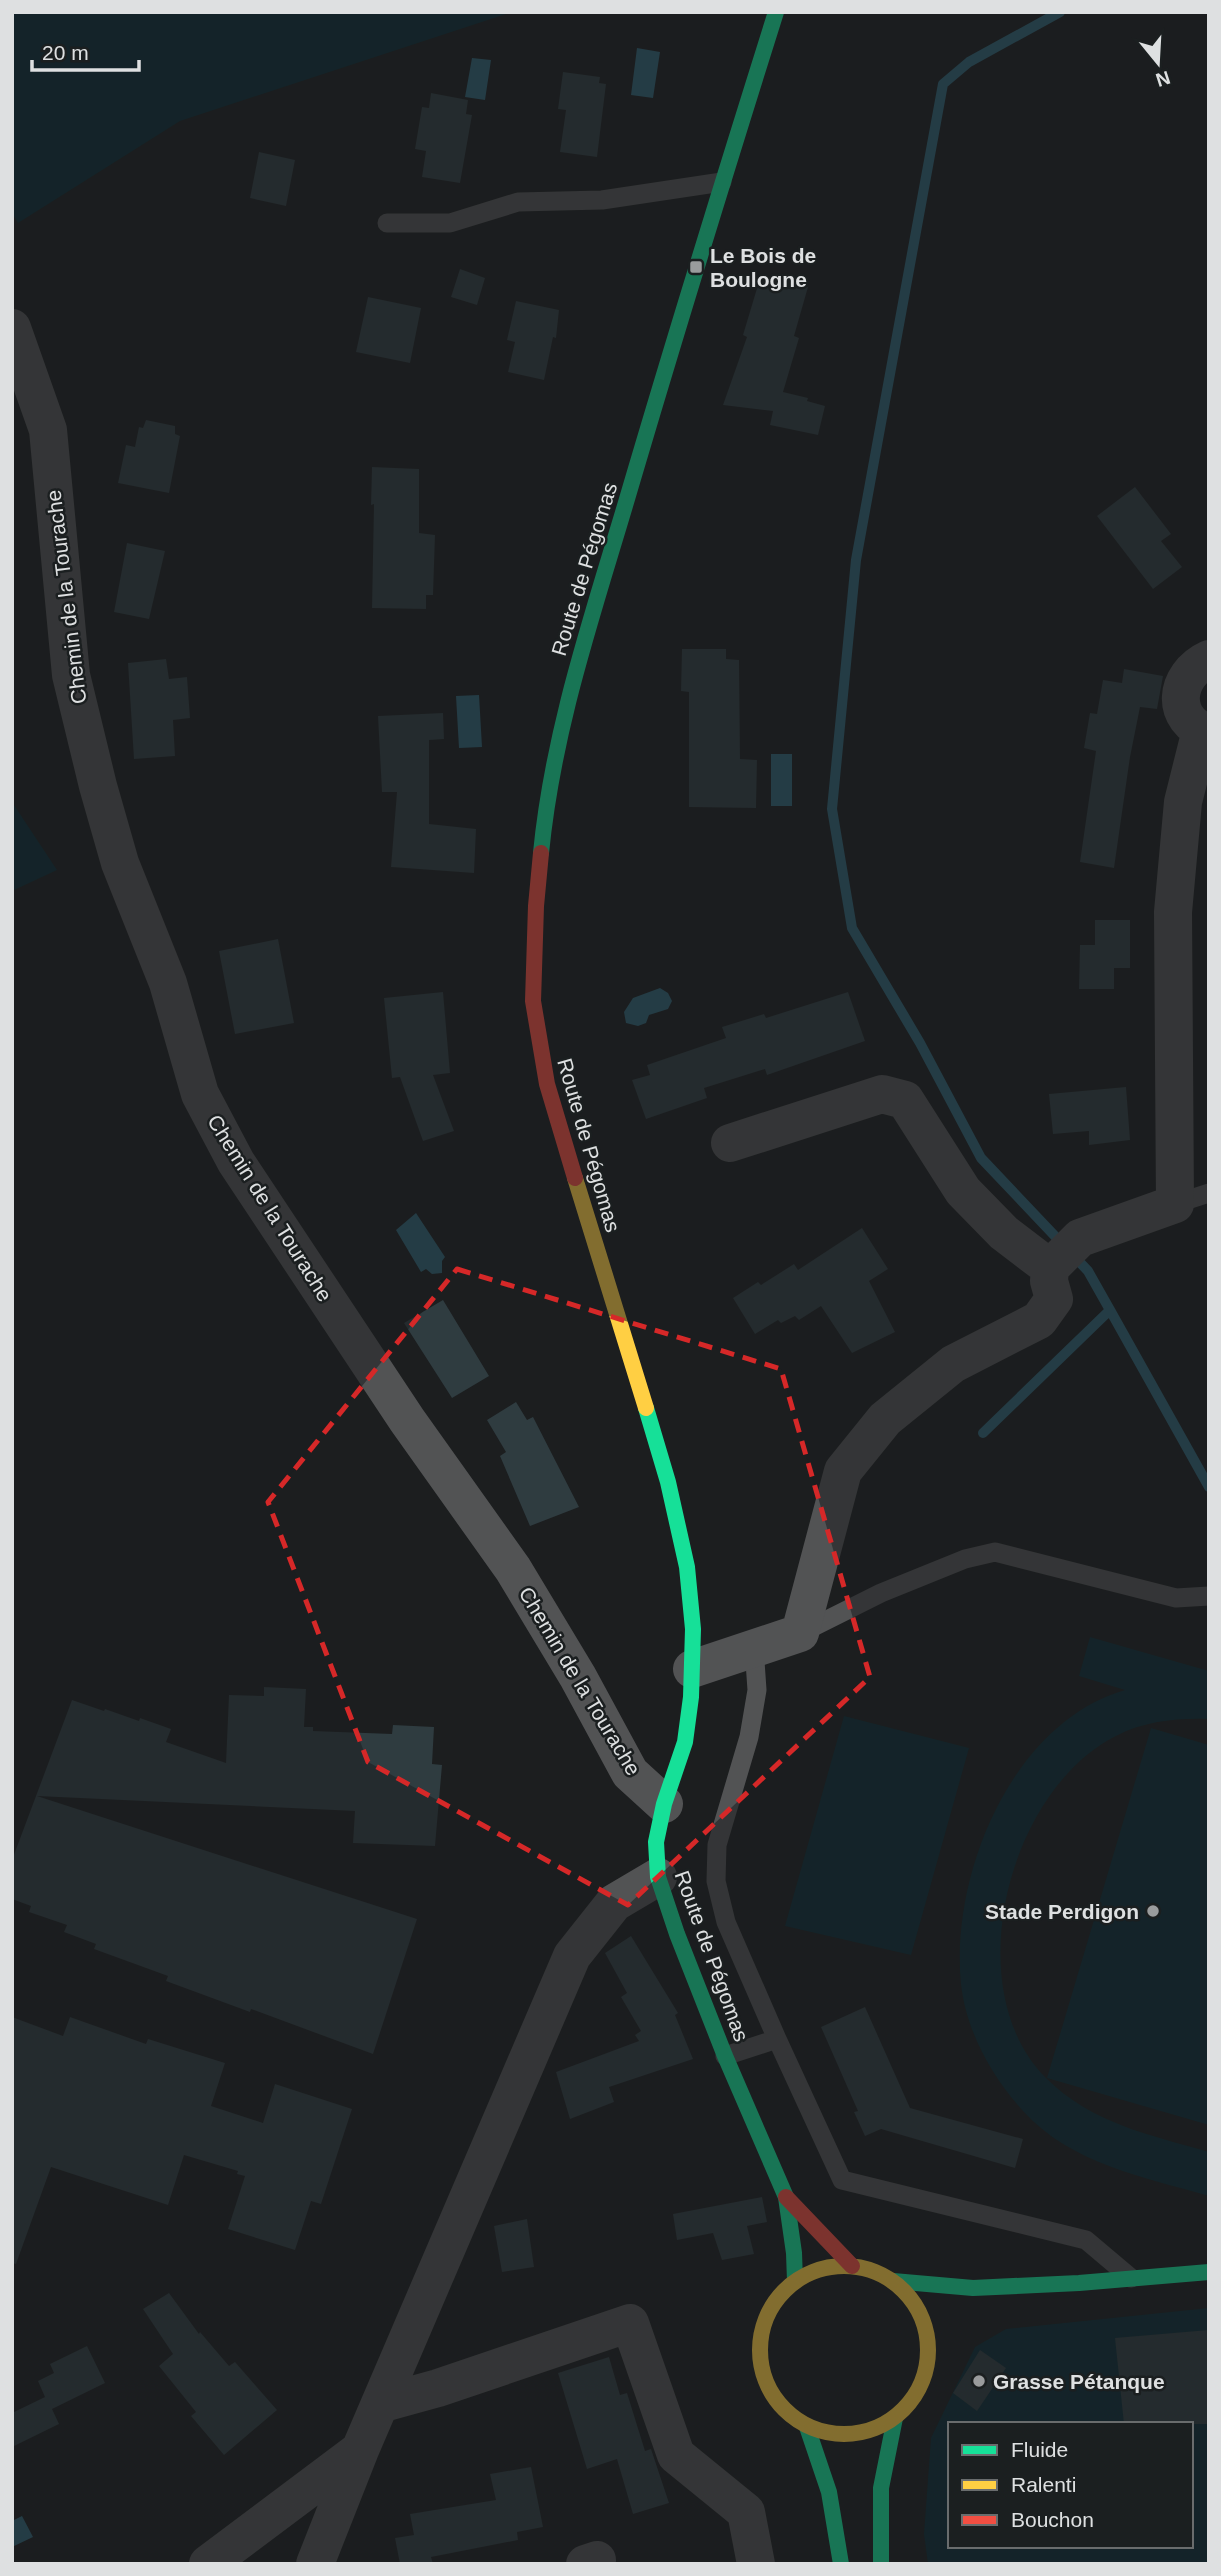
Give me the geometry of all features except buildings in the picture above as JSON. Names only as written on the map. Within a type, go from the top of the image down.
[{"type":"main road","name":"Route de Pégomas","points":[[776,12],[722,182],[564,711],[545,812],[536,906],[533,1001],[547,1084],[668,1482],[687,1567],[693,1629],[692,1669],[685,1742],[664,1804],[656,1842],[658,1877],[677,1934],[725,2056],[786,2197],[795,2281]]},
{"type":"main road","name":"Route de Pégomas","points":[[786,2197],[852,2266]]},
{"type":"main road","points":[[832,2266],[873,2270],[893,2281],[909,2295],[931,2327],[929,2357],[923,2379],[912,2400],[895,2418],[875,2429],[853,2435],[829,2434],[807,2427],[789,2415],[774,2398],[764,2379],[759,2358],[760,2336],[767,2315],[779,2296],[795,2281],[813,2271],[832,2266]]},
{"type":"main road","points":[[893,2281],[973,2288],[1209,2272]]},
{"type":"main road","points":[[953,2303],[973,2288]]},
{"type":"main road","points":[[881,2564],[881,2488],[895,2418]]},
{"type":"main road","points":[[807,2427],[829,2492],[841,2564]]},
{"type":"street","name":"Chemin de la Tourache","points":[[12,328],[48,430],[71,675],[98,786],[120,863],[168,984],[200,1094],[236,1162],[407,1420],[513,1569],[578,1677],[630,1773],[664,1804]]},
{"type":"street","points":[[692,1669],[800,1633],[843,1471],[885,1419],[953,1364],[1039,1320],[1054,1299],[1049,1281],[1063,1255],[1192,1198],[1173,912],[1183,802],[1205,731],[1189,721],[1182,707],[1180,692],[1185,678],[1194,667],[1209,659]]},
{"type":"street","points":[[730,1143],[882,1094],[905,1100],[962,1191],[1003,1233],[1063,1255]]},
{"type":"street","points":[[315,2564],[360,2450],[572,1956],[614,1903],[658,1877]]},
{"type":"street","points":[[380,2404],[438,2388],[630,2323],[676,2455],[746,2512],[756,2564]]},
{"type":"street","points":[[208,2564],[360,2450]]},
{"type":"lane","points":[[387,223],[450,223],[518,202],[602,200],[722,182]]},
{"type":"lane","points":[[800,1633],[881,1593],[964,1559],[995,1552],[1176,1598],[1209,1596]]},
{"type":"lane","points":[[754,1647],[757,1690],[749,1737],[716,1845],[716,1881],[726,1922],[842,2180],[1086,2240],[1132,2278]]},
{"type":"lane","points":[[725,2056],[777,2039]]},
{"type":"highlighted area","points":[[457,1269],[781,1369],[870,1677],[628,1905],[368,1762],[268,1502]]},
{"type":"shaded area","points":[[12,12],[512,12],[180,121],[18,223],[12,213]]},
{"type":"shaded area","points":[[637,48],[660,52],[653,98],[631,95]]},
{"type":"shaded area","points":[[472,58],[491,60],[485,100],[465,97]]},
{"type":"shaded area","points":[[479,695],[482,747],[459,748],[456,696]]},
{"type":"shaded area","points":[[771,754],[792,754],[792,806],[771,806]]},
{"type":"shaded area","points":[[12,802],[57,870],[12,891]]},
{"type":"shaded area","points":[[660,988],[668,993],[672,1001],[668,1009],[649,1015],[646,1023],[638,1026],[626,1023],[624,1012],[633,998]]},
{"type":"shaded area","points":[[416,1213],[445,1257],[442,1261],[442,1273],[432,1274],[426,1269],[421,1272],[396,1230]]},
{"type":"shaded area","points":[[1090,1637],[1209,1671],[1209,1719],[1161,1722],[1116,1736],[1078,1763],[1047,1800],[1023,1844],[1007,1894],[1001,1945],[1004,1995],[1019,2040],[1046,2078],[1064,2093],[1082,2106],[1122,2126],[1209,2152],[1209,2196],[1110,2166],[1063,2144],[1042,2129],[1012,2098],[991,2068],[968,2019],[964,2002],[960,1942],[966,1897],[978,1852],[996,1809],[1020,1769],[1050,1735],[1085,1708],[1125,1690],[1079,1676]]},
{"type":"shaded area","points":[[844,1716],[969,1748],[911,1955],[785,1926]]},
{"type":"shaded area","name":"Stade Perdigon","points":[[1151,1728],[1209,1745],[1209,2125],[1047,2078]]},
{"type":"shaded area","points":[[1209,2308],[1209,2564],[928,2564],[924,2534],[931,2438],[975,2347],[1006,2329]]},
{"type":"shaded area","points":[[22,2516],[33,2537],[12,2547],[12,2521]]},
{"type":"waterway","points":[[983,1433],[1110,1310],[1088,1271],[981,1158],[920,1043],[852,928],[832,809],[856,560],[943,84],[969,62],[1060,12]]},
{"type":"waterway","points":[[1110,1310],[1209,1487]]},
{"type":"traffic: fast","points":[[541,853],[555,762],[575,674],[776,12]]},
{"type":"traffic: fast","points":[[646,1408],[668,1482],[687,1567],[693,1629],[691,1697],[685,1742],[664,1804],[656,1842],[658,1877],[677,1934],[725,2056],[786,2197],[795,2281]]},
{"type":"traffic: fast","points":[[893,2281],[973,2288],[1079,2283],[1209,2272]]},
{"type":"traffic: fast","points":[[881,2564],[881,2488],[895,2418]]},
{"type":"traffic: fast","points":[[807,2427],[829,2492],[841,2564]]},
{"type":"traffic: slow","points":[[575,1178],[646,1408]]},
{"type":"traffic: slow","points":[[844,2266],[876,2272],[904,2290],[922,2318],[928,2350],[922,2382],[904,2410],[876,2428],[844,2434],[812,2428],[784,2410],[766,2382],[760,2350],[766,2318],[784,2290],[812,2272],[844,2266]]},
{"type":"traffic: jam","points":[[541,853],[536,906],[533,1001],[547,1084],[575,1178]]},
{"type":"traffic: jam","points":[[786,2197],[852,2266]]},
{"type":"place","name":"Le Bois de Boulogne","points":[[696,267]]},
{"type":"place","name":"Stade Perdigon","points":[[1153,1911]]},
{"type":"place","name":"Grasse Pétanque","points":[[979,2381]]}]
